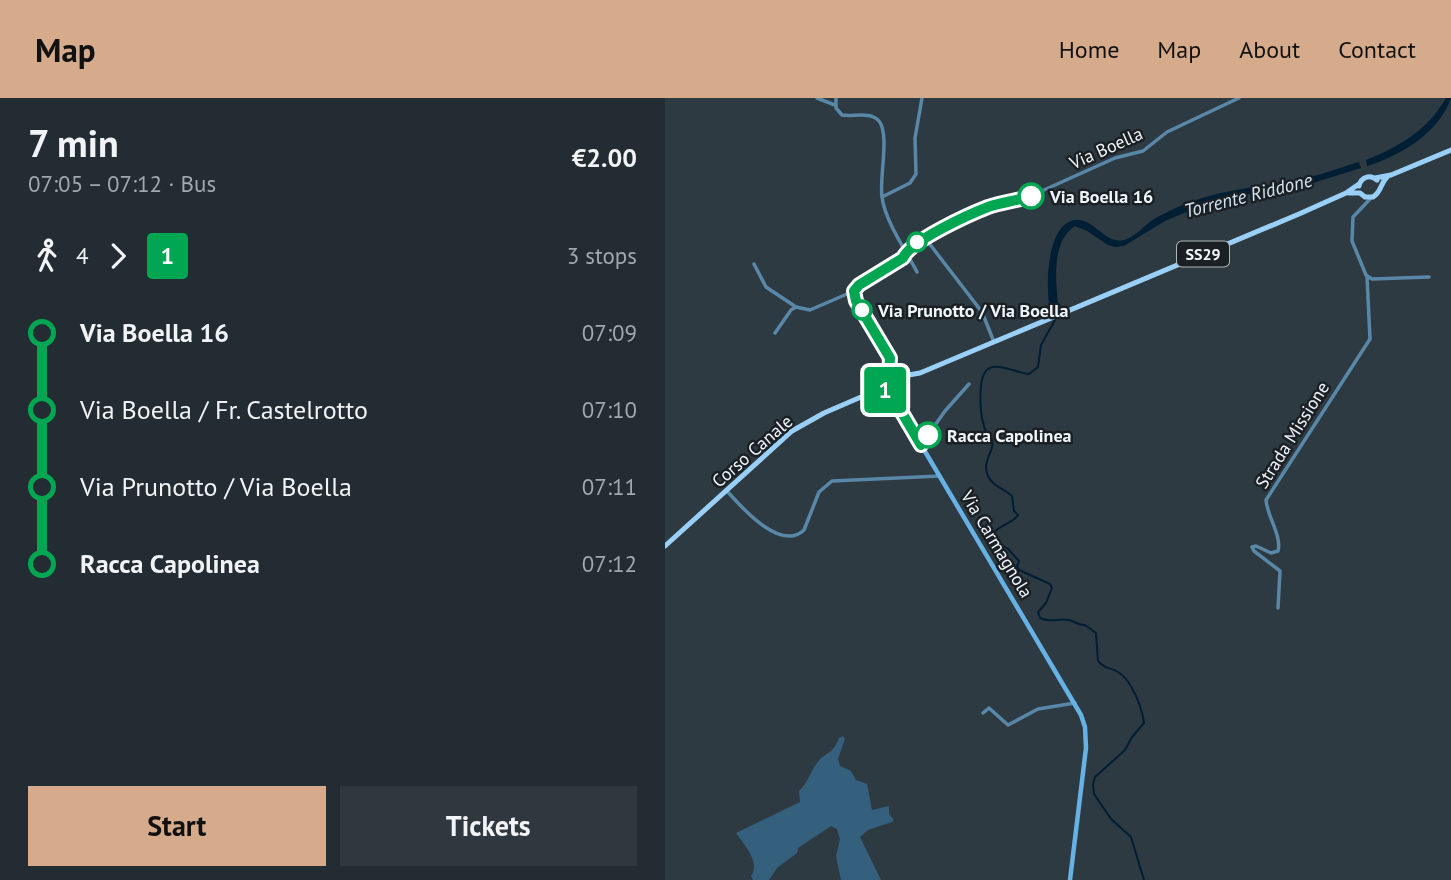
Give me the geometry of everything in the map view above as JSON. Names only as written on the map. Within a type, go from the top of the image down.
[{"type":"main road","points":[[1391,175],[1371,198],[1361,194],[1359,184],[1366,177],[1391,175],[1451,150]]},
{"type":"main road","points":[[1375,178],[1380,185]]},
{"type":"main road","name":"SS29","points":[[900,374],[920,373],[1346,193],[1359,184]]},
{"type":"main road","name":"SS29","points":[[1346,193],[1361,194]]},
{"type":"main road","points":[[900,394],[906,383],[920,373]]},
{"type":"main road","points":[[889,374],[900,374],[906,383]]},
{"type":"main road","name":"Corso Canale","points":[[665,546],[792,431],[824,413],[868,394],[889,374]]},
{"type":"main road","points":[[883,382],[889,393]]},
{"type":"main road","name":"Via Carmagnola","points":[[889,393],[1081,715],[1086,738],[1070,880]]},
{"type":"main road","name":"Corso Canale","points":[[868,394],[900,394]]},
{"type":"main road","name":"Via Carmagnola","points":[[900,394],[901,411]]},
{"type":"street","points":[[817,98],[835,106],[842,115],[869,116],[876,118],[881,124],[884,207],[917,272]]},
{"type":"street","points":[[835,106],[836,98]]},
{"type":"street","points":[[882,197],[910,183],[916,174],[915,138],[922,98]]},
{"type":"street","name":"Via Boella","points":[[796,307],[810,310],[854,291],[859,285],[903,258],[906,251],[925,238],[986,208],[1024,199],[1115,158],[1143,152],[1167,132],[1239,98]]},
{"type":"street","name":"Strada Missione","points":[[1361,194],[1362,207]]},
{"type":"street","name":"Strada Missione","points":[[1278,608],[1280,571],[1252,547],[1256,545],[1271,553],[1277,551],[1279,544],[1266,500],[1370,339],[1367,277],[1352,237],[1353,216],[1371,198]]},
{"type":"street","points":[[925,238],[982,312],[994,342]]},
{"type":"street","points":[[754,264],[767,287],[796,307],[775,333]]},
{"type":"street","points":[[1367,277],[1429,277]]},
{"type":"street","points":[[854,291],[856,301],[900,374]]},
{"type":"street","points":[[889,374],[890,358]]},
{"type":"street","points":[[921,445],[945,411],[969,384]]},
{"type":"street","points":[[727,491],[750,516],[781,534],[790,536],[800,534],[804,530],[819,492],[828,483],[940,476]]},
{"type":"street","points":[[983,713],[989,708],[1008,725],[1038,709],[1075,703]]},
{"type":"shaded area","points":[[1446,98],[1451,98],[1445,111],[1428,132],[1405,149],[1367,166],[1366,160],[1412,136],[1431,119]]},
{"type":"shaded area","points":[[1359,162],[1361,168],[1297,188],[1248,194],[1203,205],[1165,221],[1124,246],[1108,245],[1075,226],[1067,233],[1058,253],[1056,277],[1059,311],[1051,313],[1048,279],[1051,252],[1060,230],[1067,223],[1083,221],[1109,238],[1124,240],[1154,219],[1201,198],[1305,178]]},
{"type":"shaded area","points":[[843,736],[845,739],[838,759],[840,766],[851,771],[856,780],[867,784],[872,810],[889,806],[889,814],[894,820],[868,830],[860,837],[881,880],[841,880],[836,856],[840,839],[837,829],[831,826],[798,848],[797,853],[777,868],[769,880],[753,880],[753,859],[736,833],[800,802],[799,791],[815,766]]},
{"type":"waterway","name":"Torrente Riddone","points":[[1055,311],[1055,320],[1041,345],[1038,367],[1029,374],[992,367],[982,379],[980,396],[983,420],[993,444],[986,471],[993,483],[1012,496],[1014,511],[1018,515],[996,530],[991,538],[1008,549],[1019,561],[1019,570],[1050,584],[1052,588],[1046,603],[1038,612],[1040,618],[1069,620],[1085,625],[1096,633],[1098,661],[1123,676],[1135,695],[1144,723],[1125,750],[1095,777],[1093,784],[1094,794],[1111,819],[1131,837],[1144,880]]},
{"type":"bus line","name":"1","points":[[928,435],[921,445],[891,394],[884,388],[883,382],[889,374],[890,358],[856,301],[855,288],[903,258],[906,251],[925,238],[986,208],[1031,196]]},
{"type":"place","name":"Via Boella 16","points":[[1031,196]]},
{"type":"place","name":"Via Prunotto / Via Boella","points":[[862,310]]},
{"type":"place","name":"Racca Capolinea","points":[[928,435]]}]
